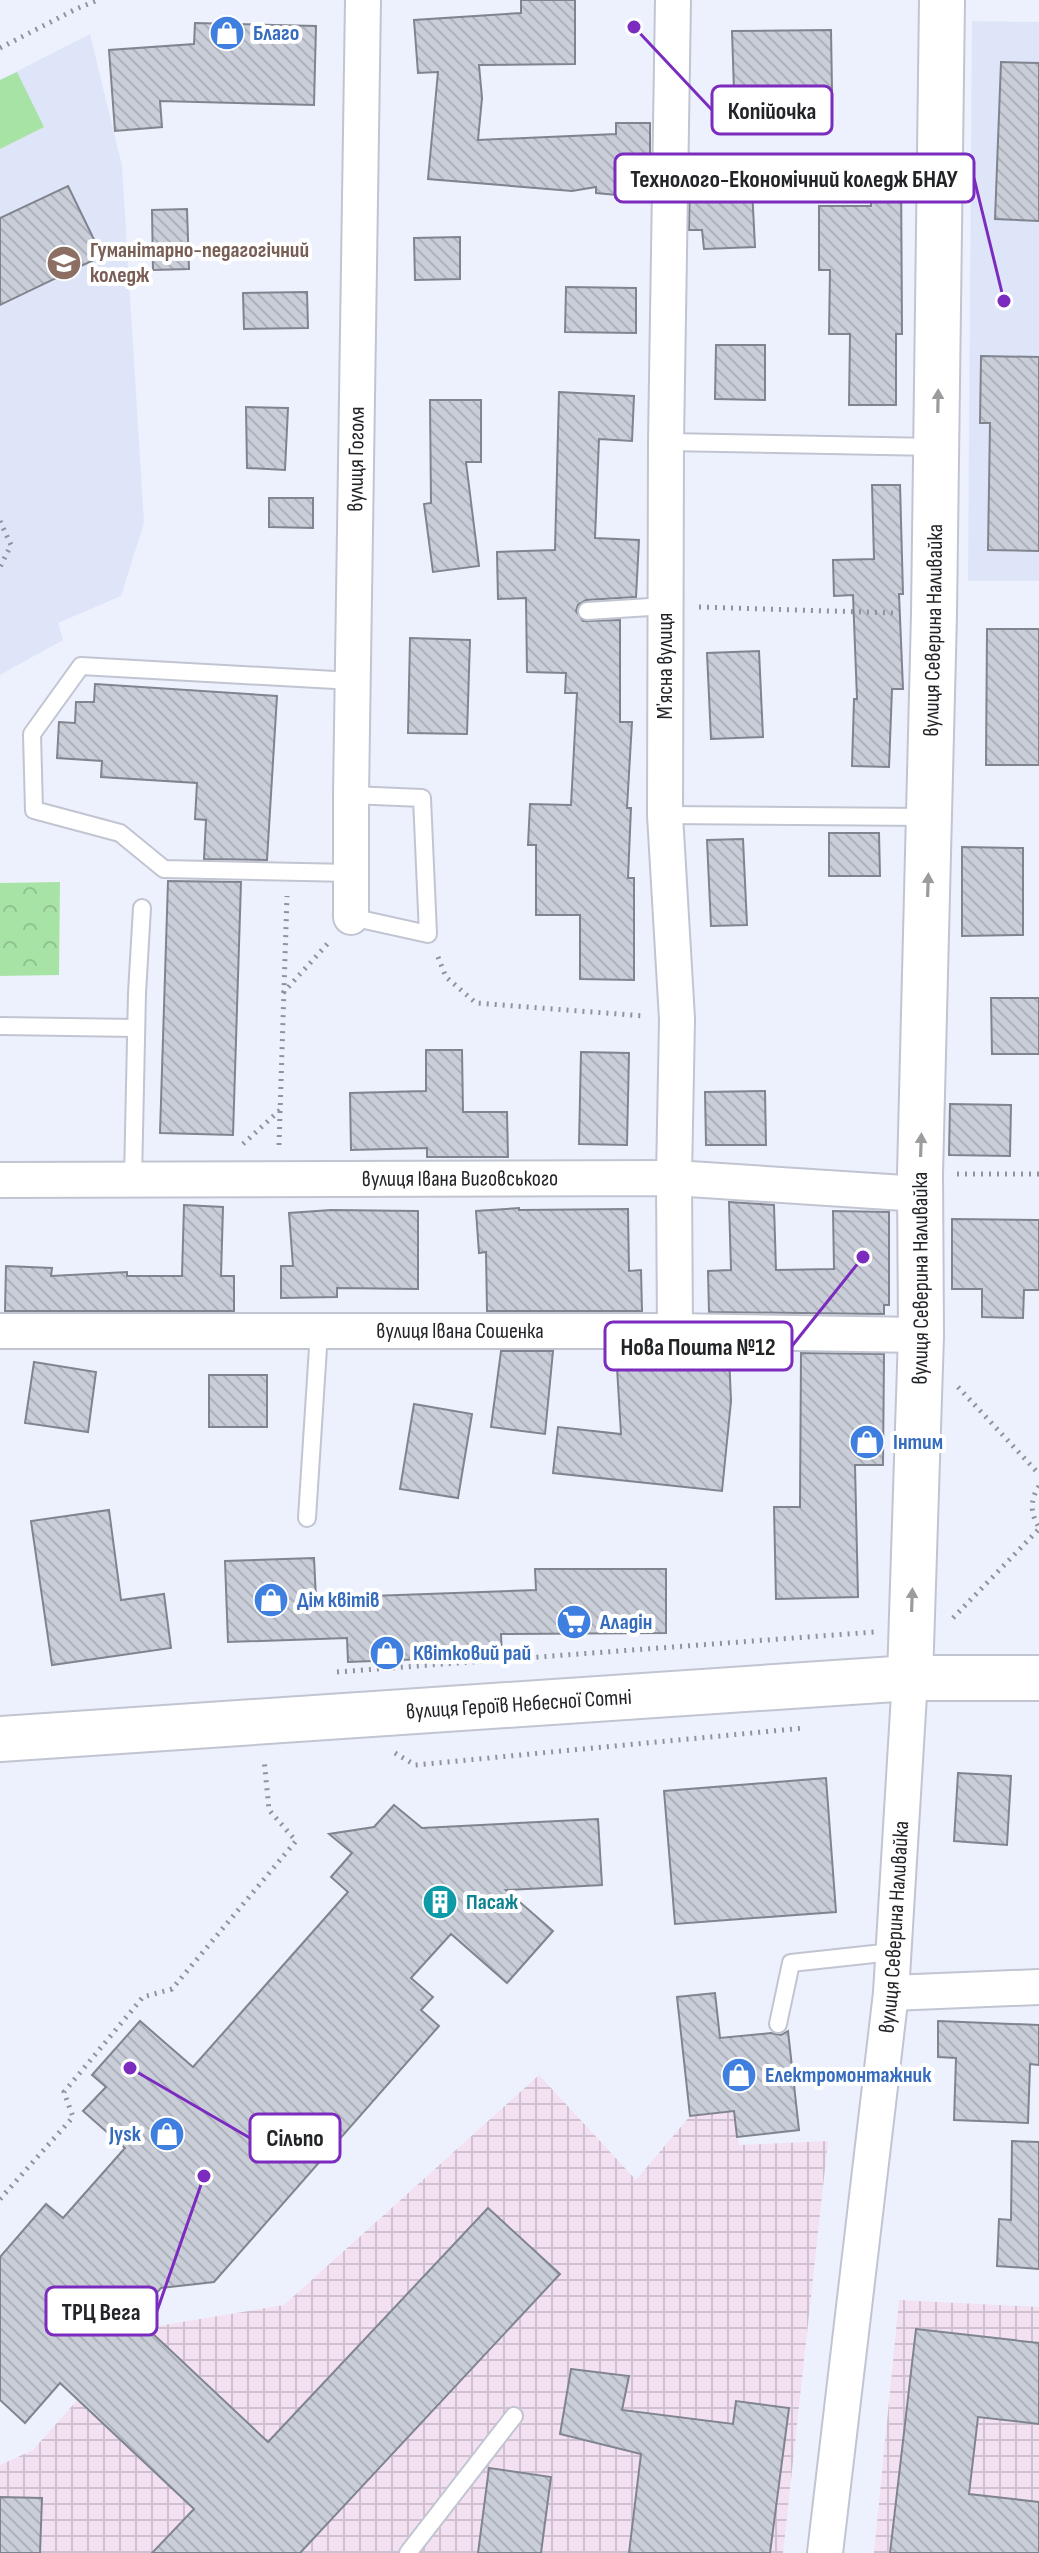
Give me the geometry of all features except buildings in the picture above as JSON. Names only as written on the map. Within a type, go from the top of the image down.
[{"type":"street","name":"вулиця Гоголя","points":[[351,917],[363,0]]},
{"type":"street","name":"Мʼясна вулиця","points":[[673,0],[666,442],[665,815],[677,1019],[675,1331]]},
{"type":"street","name":"вулиця Северина Наливайка","points":[[825,2553],[891,1993],[910,1678],[921,1341],[920,1184],[934,614],[942,0]]},
{"type":"street","name":"вулиця Івана Виговського","points":[[0,1180],[674,1178],[920,1184]]},
{"type":"street","name":"вулиця Івана Сошенка","points":[[0,1331],[675,1331],[921,1341]]},
{"type":"street","name":"вулиця Героїв Небесної Сотні","points":[[0,1739],[910,1678],[1039,1678]]},
{"type":"street","points":[[891,1993],[1039,1987]]},
{"type":"lane","points":[[666,442],[937,447]]},
{"type":"lane","points":[[587,611],[666,606]]},
{"type":"lane","points":[[351,873],[164,869],[120,833],[34,810],[32,734],[81,666],[353,681]]},
{"type":"lane","points":[[351,795],[422,798],[428,934],[351,917]]},
{"type":"lane","points":[[665,815],[929,817]]},
{"type":"lane","points":[[133,1179],[142,908]]},
{"type":"lane","points":[[0,1026],[136,1028]]},
{"type":"lane","points":[[307,1518],[319,1332]]},
{"type":"lane","points":[[778,2024],[791,1963],[892,1952]]},
{"type":"lane","points":[[408,2553],[514,2416]]},
{"type":"path","points":[[0,48],[98,0]]},
{"type":"path","points":[[0,521],[11,545],[0,567]]},
{"type":"path","points":[[666,606],[934,614]]},
{"type":"path","points":[[278,1179],[287,893],[308,871]]},
{"type":"path","points":[[282,994],[351,917]]},
{"type":"path","points":[[428,934],[446,977],[476,1003],[677,1019]]},
{"type":"path","points":[[920,1184],[1039,1174]]},
{"type":"path","points":[[921,1341],[1039,1474]]},
{"type":"path","points":[[950,1620],[1039,1528],[1031,1508],[1039,1486]]},
{"type":"path","points":[[337,1672],[855,1634]]},
{"type":"path","points":[[0,2199],[73,2117],[64,2092],[114,2031],[143,1997],[172,1989],[296,1841],[269,1810],[263,1746]]},
{"type":"shaded area","points":[[972,21],[1039,22],[1039,581],[968,581]]},
{"type":"shaded area","name":"Гуманітарно-педагогічний коледж","points":[[90,34],[122,166],[144,523],[121,596],[58,623],[63,640],[0,675],[0,80]]},
{"type":"shaded area","points":[[539,2075],[636,2180],[690,2116],[734,2111],[739,2145],[828,2141],[783,2553],[0,2553],[0,2465],[33,2450],[140,2329],[284,2305]]},
{"type":"shaded area","points":[[899,2300],[1039,2307],[1039,2553],[874,2553]]},
{"type":"green space","points":[[17,72],[44,127],[0,149],[0,80]]},
{"type":"green space","points":[[60,882],[59,975],[0,976],[0,883]]},
{"type":"place","name":"Копійочка","points":[[634,27]]},
{"type":"place","name":"Благо","points":[[227,33]]},
{"type":"place","name":"Гуманітарно-педагогічний коледж","points":[[64,263]]},
{"type":"place","name":"Технолого-Економічний коледж БНАУ","points":[[1004,301]]},
{"type":"place","name":"Нова Пошта №12","points":[[863,1257]]},
{"type":"place","name":"Інтим","points":[[867,1442]]},
{"type":"place","name":"Дім квітів","points":[[271,1600]]},
{"type":"place","name":"Аладін","points":[[574,1622]]},
{"type":"place","name":"Квітковий рай","points":[[387,1653]]},
{"type":"place","name":"Пасаж","points":[[440,1902]]},
{"type":"place","name":"Сільпо","points":[[130,2068]]},
{"type":"place","name":"Електромонтажник","points":[[739,2075]]},
{"type":"place","name":"Jysk","points":[[167,2134]]},
{"type":"place","name":"ТРЦ Вега","points":[[204,2176]]}]
